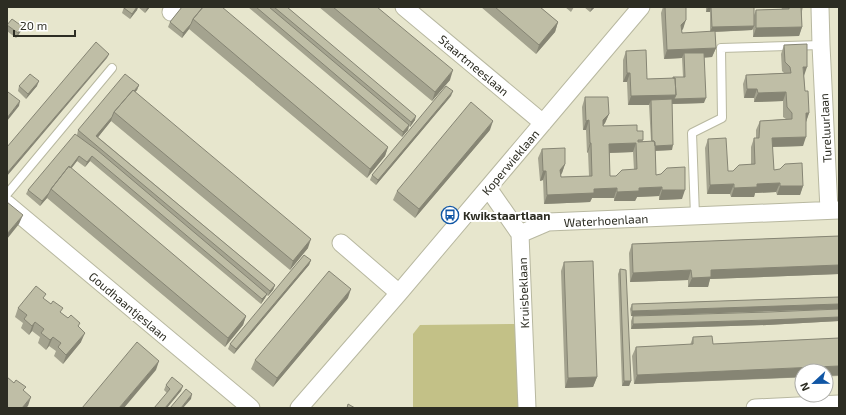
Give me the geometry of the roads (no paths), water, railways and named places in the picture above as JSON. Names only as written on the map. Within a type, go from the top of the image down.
[{"type":"street","name":"Staartmeeslaan","points":[[404,7],[543,123]]},
{"type":"street","name":"Koperwieklaan","points":[[300,408],[641,7]]},
{"type":"street","name":"Tureluurlaan","points":[[820,7],[821,45],[834,210]]},
{"type":"street","points":[[488,188],[520,234]]},
{"type":"street","name":"Goudhaantjeslaan","points":[[7,204],[251,408]]},
{"type":"street","name":"Waterhoenlaan","points":[[520,234],[548,222],[834,210]]},
{"type":"street","name":"Kruisbeklaan","points":[[520,234],[527,408]]},
{"type":"street","points":[[341,243],[399,293]]},
{"type":"street","points":[[755,408],[839,404]]},
{"type":"lane","points":[[695,216],[692,133],[722,118],[721,48],[821,45]]},
{"type":"lane","points":[[7,194],[112,68]]},
{"type":"place","name":"Kwikstaartlaan","points":[[450,215]]}]
